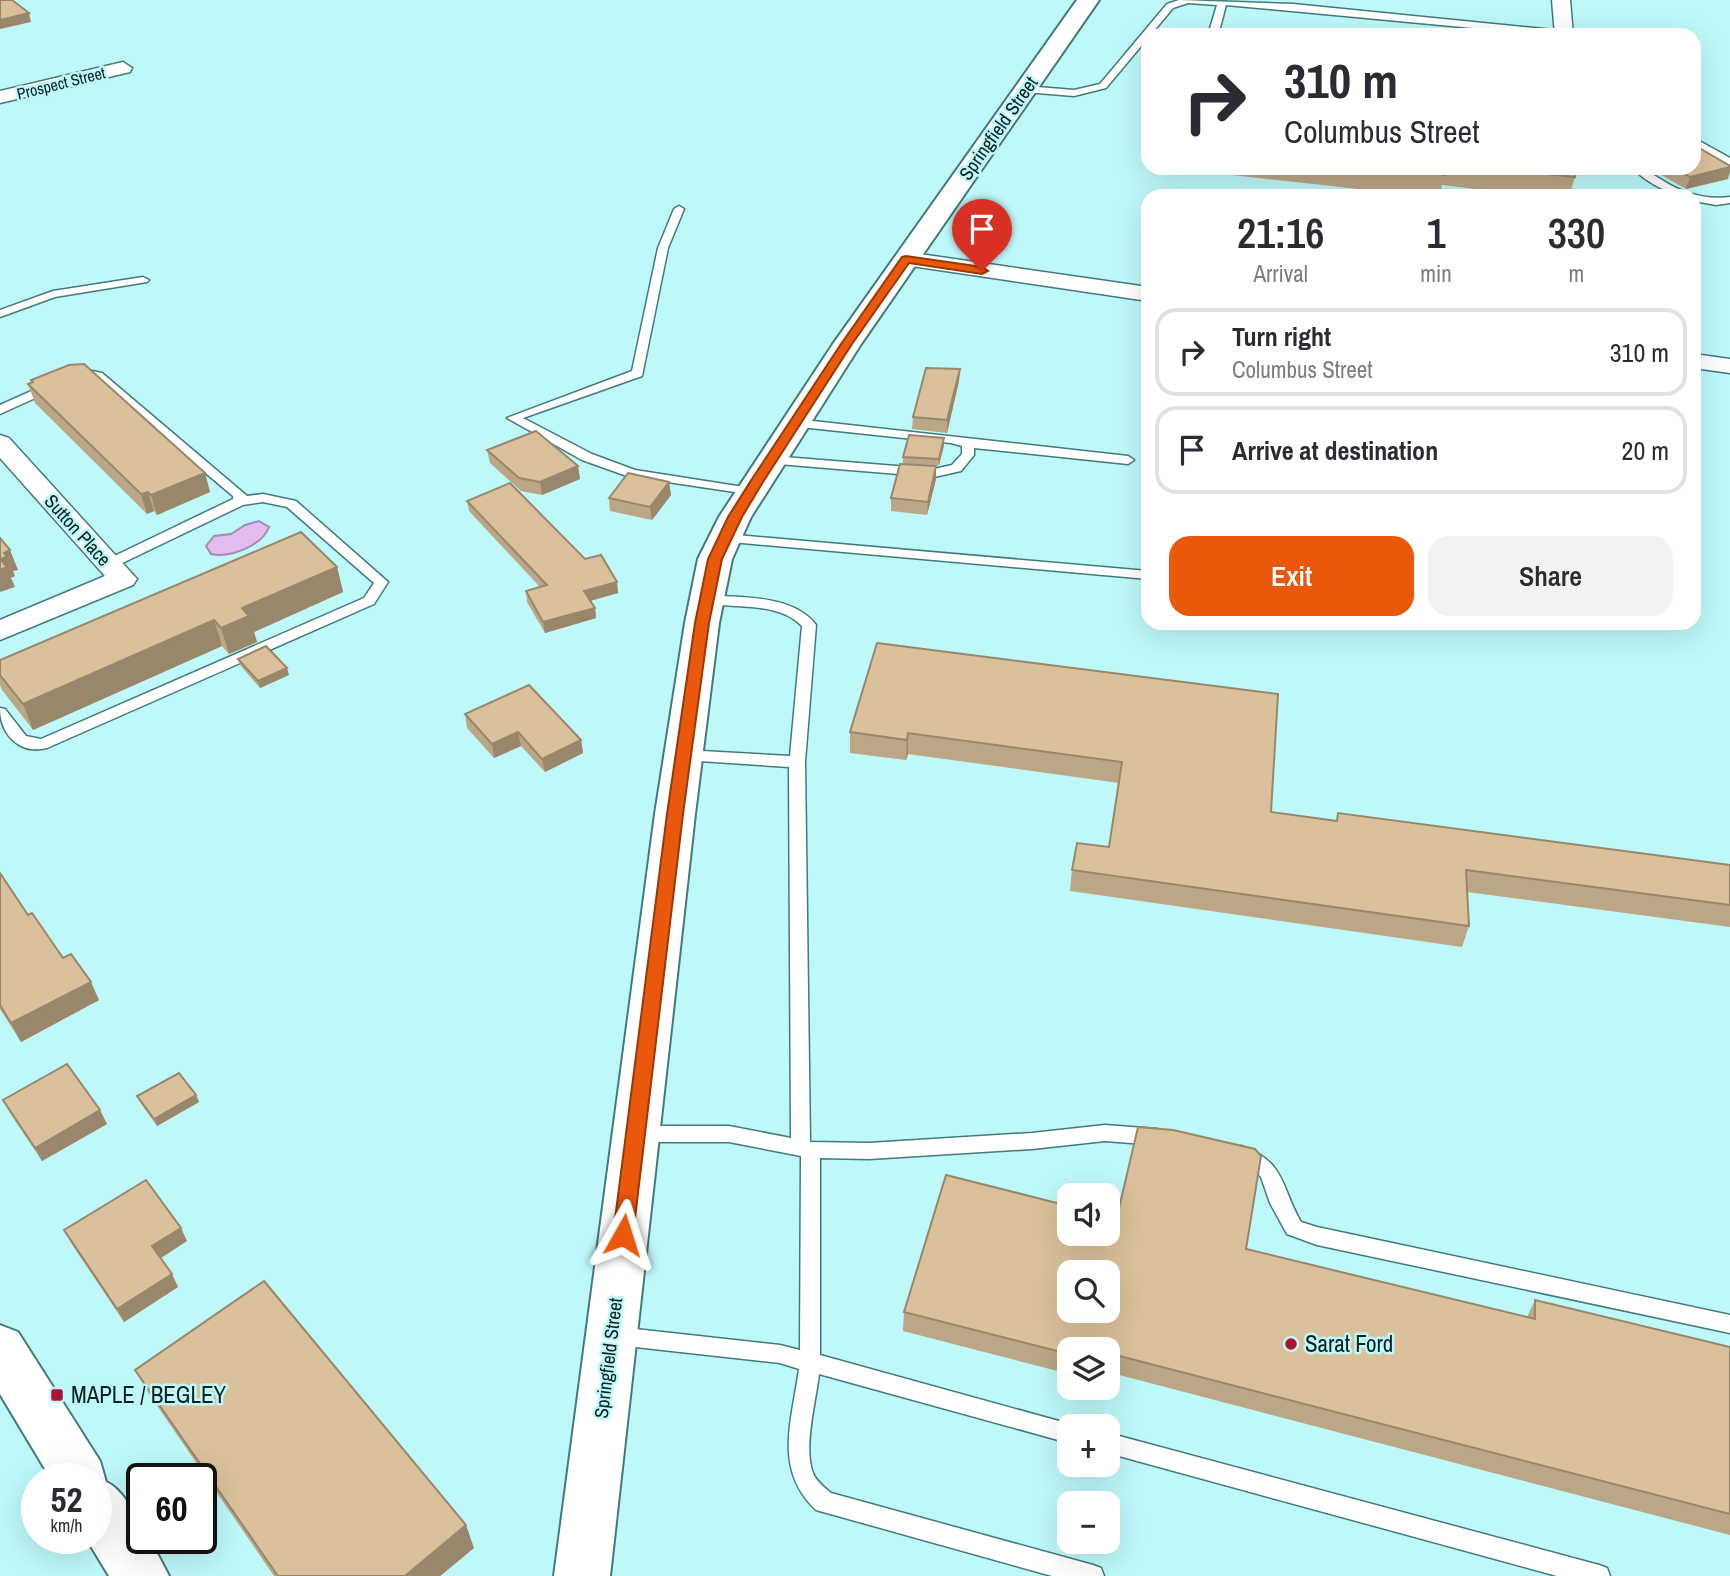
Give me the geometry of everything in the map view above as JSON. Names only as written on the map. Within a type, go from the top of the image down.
[{"type":"main road","name":"Springfield Street","points":[[582,1576],[684,755],[706,599],[715,559],[750,492],[795,423],[906,259],[1088,0]]},
{"type":"main road","points":[[0,1349],[70,1463]]},
{"type":"main road","points":[[112,1530],[141,1576]]},
{"type":"street","points":[[1561,0],[1563,28]]},
{"type":"street","name":"Prospect Street","points":[[0,97],[123,68]]},
{"type":"street","points":[[906,259],[1141,293]]},
{"type":"street","points":[[1701,362],[1730,366]]},
{"type":"street","name":"Sutton Place","points":[[0,443],[116,572],[0,631]]},
{"type":"lane","points":[[1152,28],[1170,6],[1187,0],[1223,1],[1502,28]]},
{"type":"lane","points":[[1215,28],[1223,1]]},
{"type":"lane","points":[[1026,89],[1062,93],[1094,90],[1103,86],[1141,41]]},
{"type":"lane","points":[[1701,145],[1730,162]]},
{"type":"lane","points":[[1647,175],[1672,189]]},
{"type":"lane","points":[[1701,199],[1716,202],[1730,200]]},
{"type":"lane","points":[[679,209],[663,248],[638,373],[513,418],[587,457],[632,473],[750,492]]},
{"type":"lane","points":[[0,314],[54,295],[143,280]]},
{"type":"lane","points":[[0,410],[63,380],[88,374],[98,376],[240,495],[240,501]]},
{"type":"lane","points":[[795,423],[1128,460]]},
{"type":"lane","points":[[771,460],[934,473],[957,468],[968,455],[968,444]]},
{"type":"lane","points":[[0,713],[21,741],[42,744],[369,601],[381,582],[291,504],[263,498],[240,501],[116,572]]},
{"type":"lane","points":[[725,538],[1141,574]]},
{"type":"lane","points":[[706,599],[777,608],[796,613],[809,625],[797,762],[810,1363],[798,1454],[802,1475],[810,1489],[824,1502],[1093,1576]]},
{"type":"lane","points":[[684,755],[797,762]]},
{"type":"lane","points":[[635,1134],[729,1134],[806,1149],[869,1151],[1032,1141],[1105,1133],[1181,1140]]},
{"type":"lane","points":[[1227,1150],[1255,1159],[1274,1177],[1280,1203],[1294,1228],[1730,1324]]},
{"type":"lane","points":[[611,1335],[780,1354],[1057,1430]]},
{"type":"lane","points":[[1120,1446],[1599,1576]]},
{"type":"shaded area","points":[[259,521],[269,527],[253,545],[219,555],[211,554],[206,546],[214,536],[231,534],[245,525]]},
{"type":"building","points":[[0,0],[12,0],[29,13],[0,20]]},
{"type":"building","points":[[1701,149],[1730,166],[1701,174]]},
{"type":"building","points":[[84,364],[205,473],[151,495],[148,492],[141,494],[28,384],[33,382],[31,380],[69,365]]},
{"type":"building","points":[[926,368],[960,369],[947,420],[913,417]]},
{"type":"building","points":[[536,431],[578,466],[540,482],[519,478],[487,450]]},
{"type":"building","points":[[909,435],[944,438],[939,459],[903,457]]},
{"type":"building","points":[[900,464],[936,466],[928,502],[891,498]]},
{"type":"building","points":[[628,473],[669,482],[650,507],[609,498]]},
{"type":"building","points":[[510,483],[585,559],[601,555],[617,582],[584,591],[595,608],[543,622],[526,591],[547,585],[467,501]]},
{"type":"building","points":[[301,532],[337,567],[242,608],[249,616],[221,628],[214,620],[23,704],[0,675],[0,660]]},
{"type":"building","points":[[0,538],[10,550],[4,553],[7,557],[0,559]]},
{"type":"building","points":[[0,559],[7,567],[0,570]]},
{"type":"building","points":[[877,643],[1278,694],[1271,812],[1337,821],[1338,813],[1730,865],[1730,905],[1466,870],[1469,926],[1072,870],[1077,843],[1109,847],[1122,762],[908,733],[907,740],[850,732]]},
{"type":"building","points":[[266,646],[287,668],[258,681],[238,659]]},
{"type":"building","points":[[529,685],[581,740],[542,759],[518,732],[492,744],[465,714]]},
{"type":"building","points":[[0,873],[28,915],[32,913],[63,958],[71,954],[91,982],[11,1023],[0,1005]]},
{"type":"building","points":[[67,1064],[100,1110],[35,1148],[3,1100]]},
{"type":"building","points":[[179,1073],[196,1095],[154,1119],[137,1096]]},
{"type":"building","name":"Sarat Ford","points":[[1138,1127],[1173,1130],[1255,1149],[1261,1156],[1246,1249],[1535,1319],[1535,1300],[1730,1347],[1730,1514],[1120,1356],[1120,1337],[1057,1337],[1057,1351],[904,1312],[946,1175],[1057,1203],[1057,1246],[1120,1246],[1120,1204]]},
{"type":"building","points":[[146,1180],[181,1228],[152,1246],[172,1274],[117,1309],[64,1230]]},
{"type":"building","points":[[264,1281],[466,1525],[405,1576],[278,1576],[217,1488],[217,1463],[200,1463],[135,1370]]},
{"type":"place","name":"Sarat Ford","points":[[1291,1344]]},
{"type":"place","name":"MAPLE / BEGLEY","points":[[57,1395]]},
{"type":"route","points":[[623,1235],[675,814],[702,623],[715,559],[756,482],[906,259],[982,271]]}]
